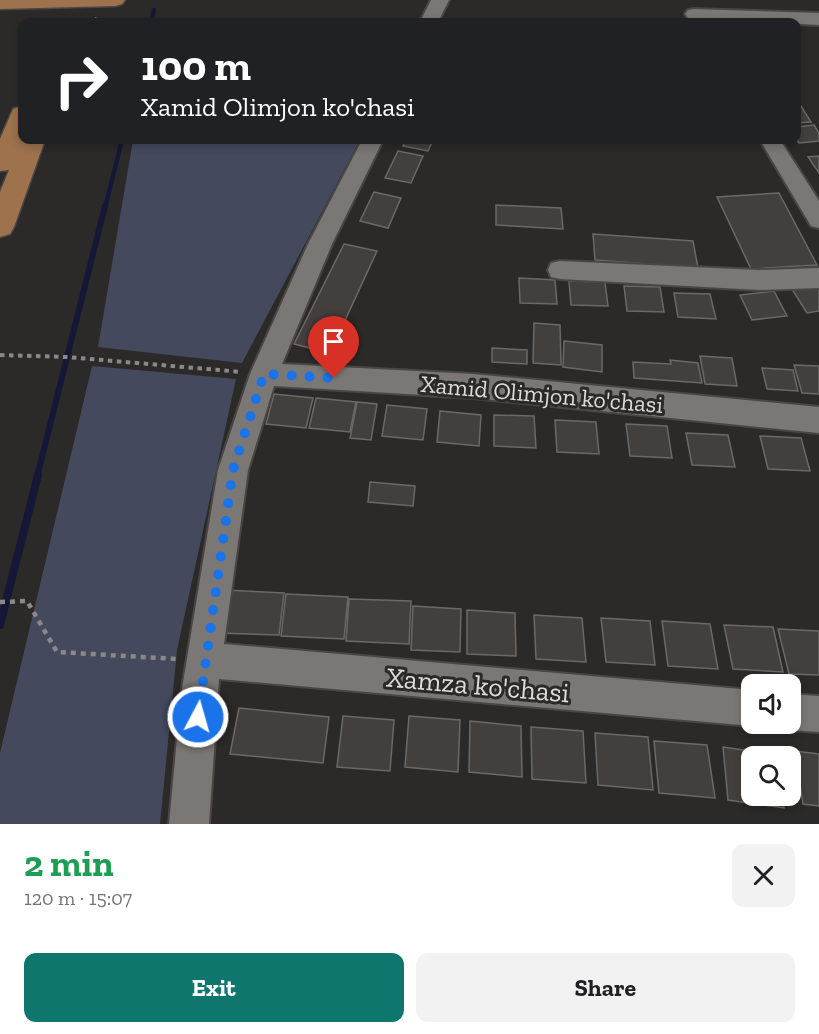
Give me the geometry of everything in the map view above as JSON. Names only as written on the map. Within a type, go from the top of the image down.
[{"type":"main road","points":[[0,3],[73,8],[115,0]]},
{"type":"main road","points":[[0,171],[18,124]]},
{"type":"main road","points":[[0,227],[31,144]]},
{"type":"street","points":[[431,18],[440,0]]},
{"type":"street","points":[[693,12],[819,19]]},
{"type":"street","points":[[189,824],[199,695],[233,470],[264,374],[320,244],[370,144]]},
{"type":"street","points":[[772,144],[819,220]]},
{"type":"street","points":[[560,270],[759,280],[819,278]]},
{"type":"street","name":"Xamid Olimjon ko'chasi","points":[[264,374],[473,387],[819,420]]},
{"type":"street","name":"Xamza ko'chasi","points":[[205,660],[482,687],[741,707]]},
{"type":"street","points":[[801,713],[819,714]]},
{"type":"path","points":[[0,355],[68,357],[264,374]]},
{"type":"path","points":[[0,602],[27,601],[57,652],[205,660]]},
{"type":"shaded area","points":[[132,144],[358,144],[242,363],[98,347]]},
{"type":"shaded area","points":[[92,366],[236,379],[177,650],[160,824],[0,824],[0,753]]},
{"type":"building","points":[[801,106],[811,122],[801,123]]},
{"type":"building","points":[[814,125],[819,133],[819,141],[801,143],[801,126]]},
{"type":"building","points":[[404,144],[431,144],[428,151],[403,146]]},
{"type":"building","points":[[398,151],[423,156],[411,183],[385,178]]},
{"type":"building","points":[[819,156],[819,173],[808,157]]},
{"type":"building","points":[[374,192],[401,198],[388,228],[360,221]]},
{"type":"building","points":[[779,193],[817,265],[751,269],[717,197]]},
{"type":"building","points":[[496,205],[561,208],[563,229],[496,225]]},
{"type":"building","points":[[593,234],[693,241],[698,268],[595,260]]},
{"type":"building","points":[[344,244],[377,251],[330,353],[294,344]]},
{"type":"building","points":[[519,278],[555,280],[557,304],[520,303]]},
{"type":"building","points":[[569,281],[605,282],[608,306],[571,305]]},
{"type":"building","points":[[624,286],[660,287],[664,312],[627,311]]},
{"type":"building","points":[[819,286],[819,311],[807,313],[792,289]]},
{"type":"building","points":[[774,291],[787,316],[752,320],[740,295]]},
{"type":"building","points":[[674,293],[710,294],[716,319],[678,317]]},
{"type":"building","points":[[534,323],[560,325],[561,365],[533,363]]},
{"type":"building","points":[[564,341],[602,345],[602,372],[563,367]]},
{"type":"building","points":[[492,348],[527,350],[527,364],[492,362]]},
{"type":"building","points":[[700,356],[732,358],[737,386],[705,384]]},
{"type":"building","points":[[670,360],[698,363],[702,383],[634,378],[633,362],[671,364]]},
{"type":"building","points":[[794,365],[819,366],[819,394],[802,393]]},
{"type":"building","points":[[762,368],[793,370],[798,391],[767,389]]},
{"type":"building","points":[[274,394],[313,398],[306,428],[266,424]]},
{"type":"building","points":[[316,398],[356,402],[350,432],[309,428]]},
{"type":"building","points":[[357,402],[377,404],[371,440],[350,438]]},
{"type":"building","points":[[387,405],[427,409],[423,440],[382,436]]},
{"type":"building","points":[[440,411],[481,415],[479,446],[437,442]]},
{"type":"building","points":[[494,415],[534,416],[536,448],[494,446]]},
{"type":"building","points":[[555,420],[596,422],[599,454],[557,452]]},
{"type":"building","points":[[626,424],[667,426],[672,458],[630,456]]},
{"type":"building","points":[[686,433],[728,435],[735,467],[692,465]]},
{"type":"building","points":[[760,436],[801,438],[810,471],[768,469]]},
{"type":"building","points":[[370,482],[415,486],[413,506],[368,502]]},
{"type":"building","points":[[224,590],[284,593],[279,635],[216,633]]},
{"type":"building","points":[[286,594],[348,597],[344,639],[281,636]]},
{"type":"building","points":[[349,599],[411,601],[409,644],[346,641]]},
{"type":"building","points":[[413,606],[461,609],[460,652],[411,650]]},
{"type":"building","points":[[467,610],[515,613],[516,656],[467,654]]},
{"type":"building","points":[[534,615],[582,618],[586,662],[536,659]]},
{"type":"building","points":[[601,618],[650,621],[655,665],[606,662]]},
{"type":"building","points":[[662,621],[710,624],[718,669],[668,666]]},
{"type":"building","points":[[724,625],[773,627],[783,672],[733,669]]},
{"type":"building","points":[[778,629],[819,631],[819,675],[789,674]]},
{"type":"building","points":[[239,708],[329,717],[323,763],[230,754]]},
{"type":"building","points":[[343,716],[394,720],[390,771],[337,767]]},
{"type":"building","points":[[409,716],[460,720],[458,772],[405,767]]},
{"type":"building","points":[[470,721],[521,726],[522,777],[469,772]]},
{"type":"building","points":[[531,727],[583,731],[586,783],[532,779]]},
{"type":"building","points":[[595,733],[648,737],[653,790],[598,785]]},
{"type":"building","points":[[654,741],[707,745],[715,798],[659,793]]},
{"type":"building","points":[[723,747],[741,750],[741,802],[728,800]]},
{"type":"building","points":[[801,752],[819,754],[819,806],[803,804]]},
{"type":"waterway","points":[[152,18],[154,10]]},
{"type":"waterway","points":[[105,208],[121,144]]},
{"type":"waterway","points":[[37,477],[105,206]]},
{"type":"waterway","points":[[0,625],[38,475]]},
{"type":"route","points":[[198,717],[199,695],[233,470],[264,374],[334,378]]}]
